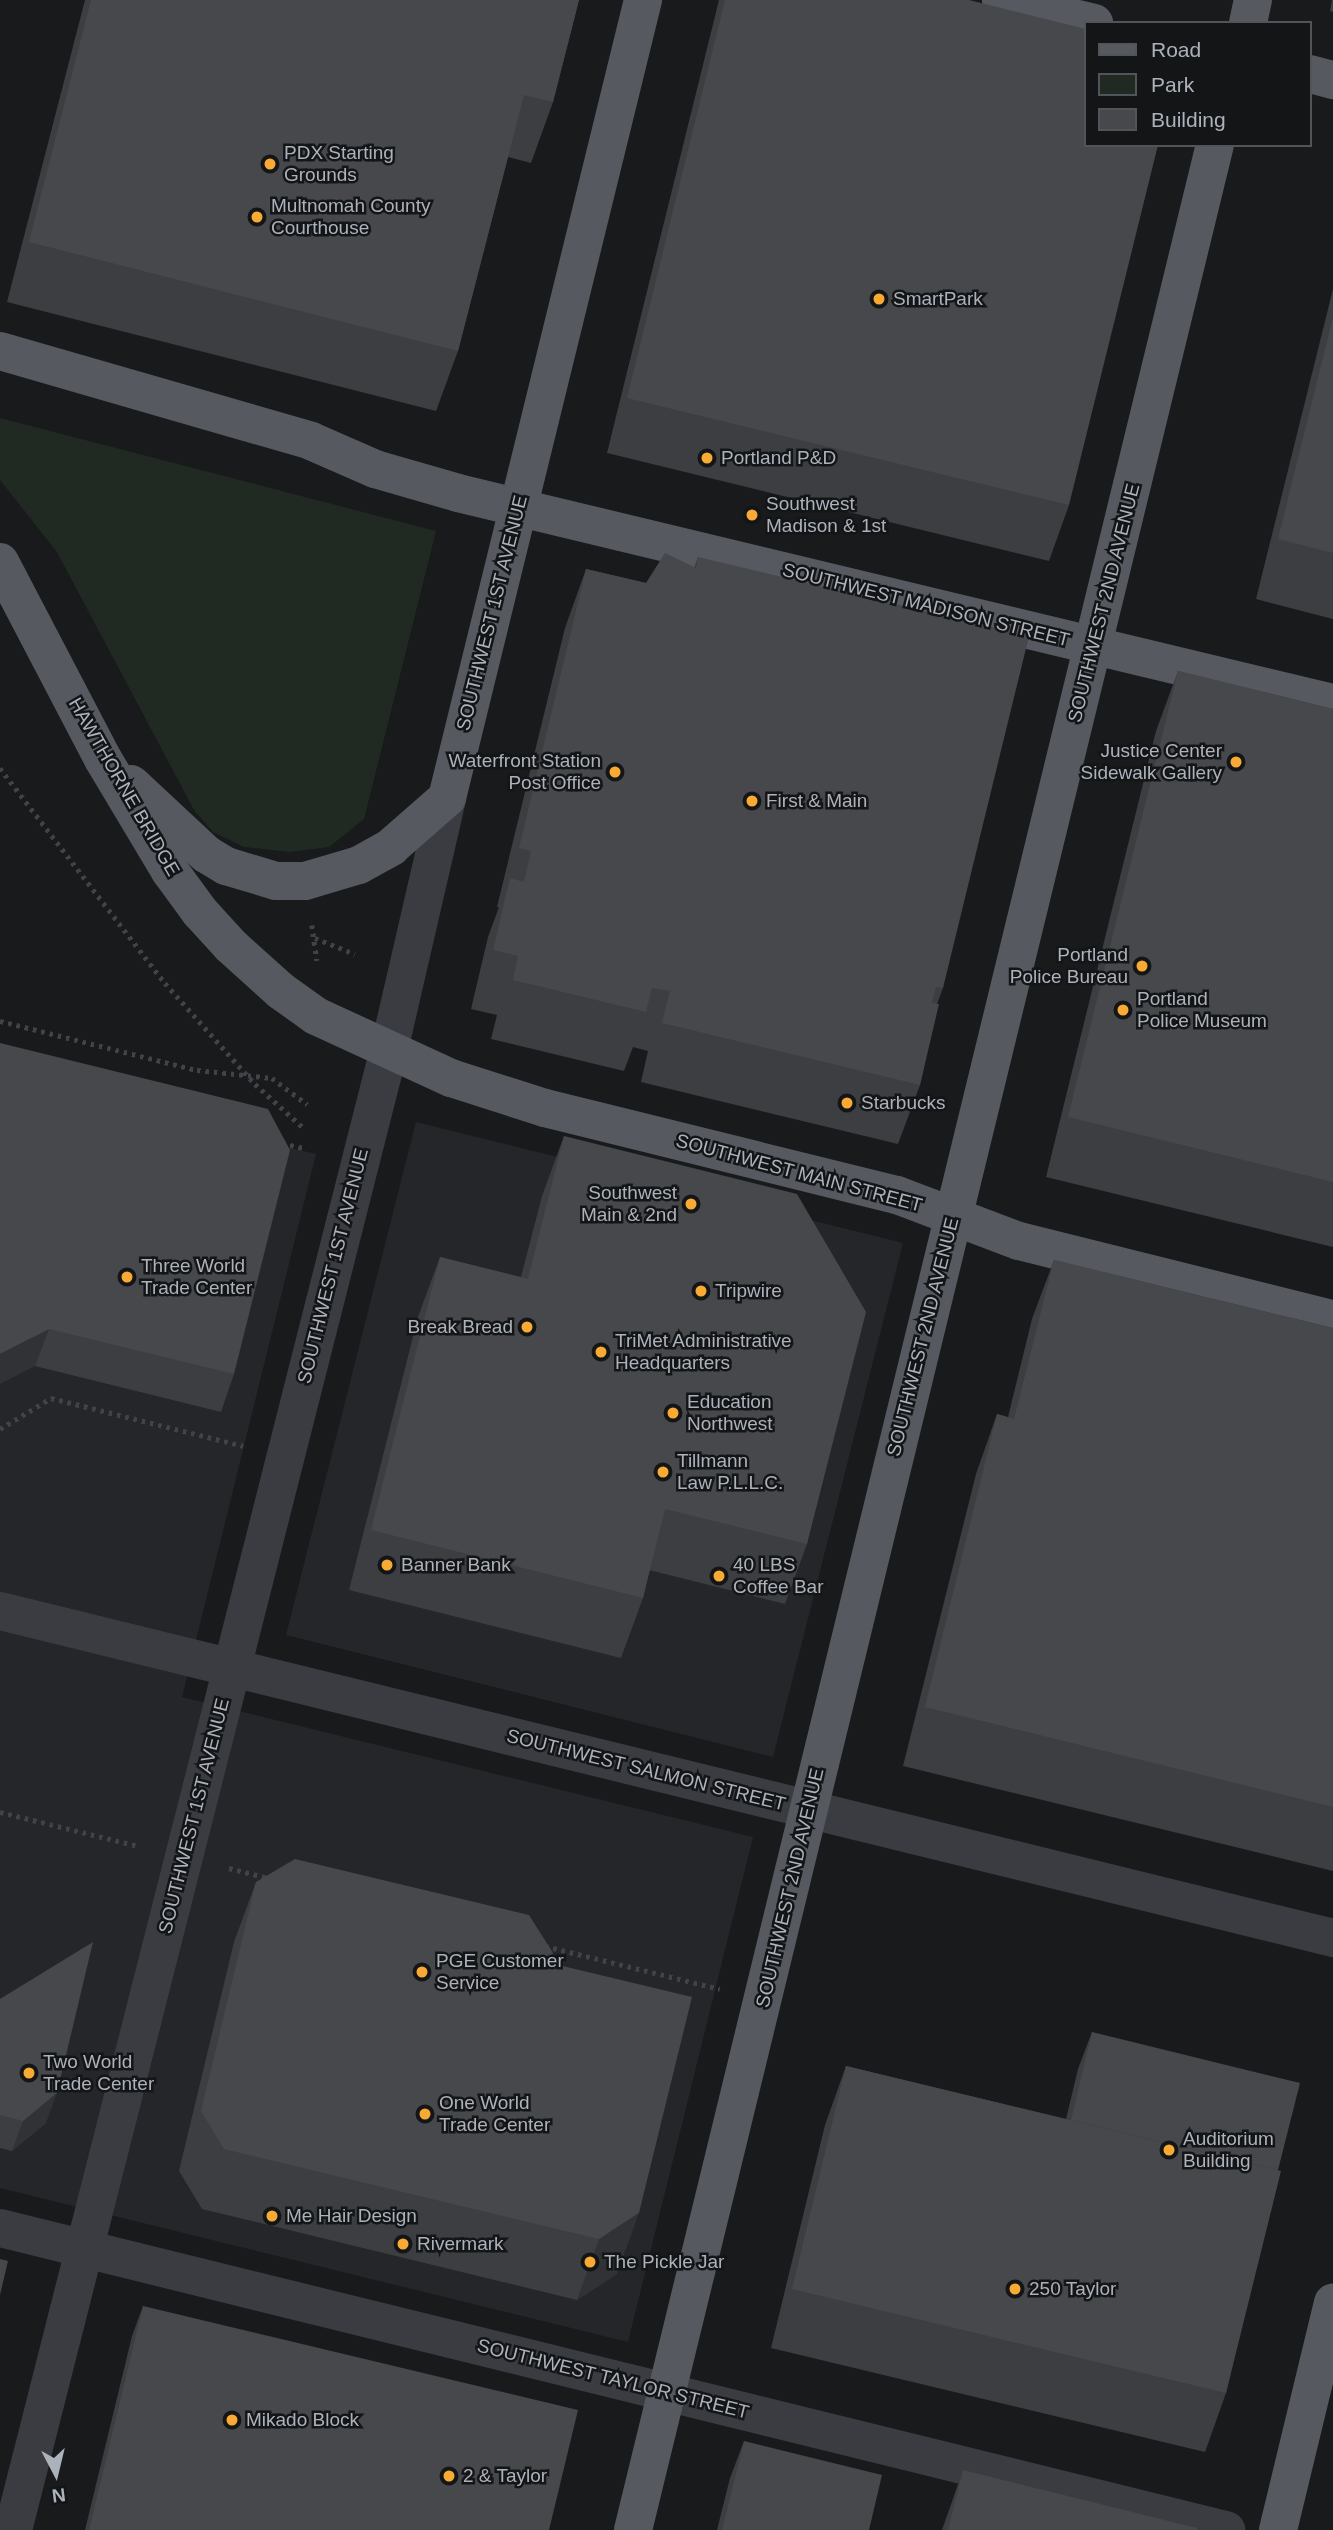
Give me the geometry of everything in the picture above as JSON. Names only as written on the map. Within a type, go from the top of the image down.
[{"type":"main road","name":"SOUTHWEST 1ST AVENUE","points":[[447,798],[643,0]]},
{"type":"main road","points":[[1002,0],[1086,21]]},
{"type":"main road","points":[[1248,21],[1253,0]]},
{"type":"main road","points":[[1312,75],[1333,80]]},
{"type":"main road","name":"SOUTHWEST 2ND AVENUE","points":[[633,2530],[1215,147]]},
{"type":"main road","points":[[0,351],[311,442],[375,469],[458,493],[519,505]]},
{"type":"main road","points":[[0,377],[305,467],[375,469]]},
{"type":"main road","name":"SOUTHWEST MADISON STREET","points":[[519,505],[1333,703]]},
{"type":"main road","name":"HAWTHORNE BRIDGE","points":[[0,562],[103,759],[170,871],[200,912],[231,946],[304,1009],[388,1050]]},
{"type":"main road","points":[[103,759],[206,854],[226,866],[276,881],[304,881],[359,865],[391,847],[447,798]]},
{"type":"main road","name":"SOUTHWEST MAIN STREET","points":[[388,1050],[451,1078],[545,1108],[897,1195],[1018,1241],[1333,1319]]},
{"type":"main road","points":[[1278,2530],[1333,2303]]},
{"type":"street","name":"SOUTHWEST 1ST AVENUE","points":[[13,2530],[388,1050],[447,798]]},
{"type":"street","name":"SOUTHWEST SALMON STREET","points":[[0,1611],[1333,1938]]},
{"type":"street","name":"SOUTHWEST TAYLOR STREET","points":[[0,2228],[1226,2530]]},
{"type":"path","points":[[0,768],[141,954],[249,1076],[305,1129]]},
{"type":"path","points":[[311,919],[319,969]]},
{"type":"path","points":[[314,937],[355,954]]},
{"type":"path","points":[[0,1021],[197,1070],[272,1078],[307,1104]]},
{"type":"path","points":[[276,1141],[303,1148]]},
{"type":"path","points":[[0,1429],[51,1398],[214,1438]]},
{"type":"path","points":[[0,1812],[146,1848]]},
{"type":"path","points":[[226,1868],[279,1881]]},
{"type":"path","points":[[532,1943],[764,2000]]},
{"type":"shaded area","points":[[0,1077],[316,1154],[182,1697],[753,1837],[628,2342],[0,2188]]},
{"type":"shaded area","points":[[416,1122],[903,1243],[773,1757],[286,1635]]},
{"type":"green space","points":[[0,418],[436,531],[364,819],[329,847],[290,852],[244,847],[213,832],[194,810],[57,552],[0,480]]},
{"type":"building","name":"Multnomah County Courthouse","points":[[91,0],[579,0],[553,102],[524,95],[458,351],[29,242]]},
{"type":"building","name":"SmartPark","points":[[725,0],[969,0],[1084,29],[1084,147],[1158,147],[1069,505],[627,398]]},
{"type":"building","points":[[1333,317],[1333,553],[1278,539]]},
{"type":"building","name":"First & Main","points":[[665,553],[696,568],[698,557],[1029,636],[943,988],[936,987],[932,1003],[939,1004],[920,1085],[662,1023],[670,991],[652,988],[646,1012],[513,980],[518,956],[493,950],[510,878],[524,882],[531,851],[519,848],[586,569],[646,583]]},
{"type":"building","points":[[1178,671],[1333,709],[1333,1182],[1068,1117]]},
{"type":"building","name":"Three World Trade Center","points":[[0,1043],[268,1109],[290,1150],[234,1374],[49,1329],[0,1354]]},
{"type":"building","points":[[564,1136],[797,1194],[866,1312],[807,1544],[665,1509],[643,1598],[371,1530],[440,1257],[528,1279]]},
{"type":"building","points":[[1054,1260],[1333,1328],[1333,1807],[925,1707],[997,1414],[1014,1419]]},
{"type":"building","name":"One World Trade Center","points":[[295,1859],[529,1915],[553,1953],[550,1963],[692,1997],[639,2213],[599,2239],[224,2149],[201,2111],[256,1882]]},
{"type":"building","name":"Two World Trade Center","points":[[93,1942],[57,2093],[23,2121],[0,2115],[0,1999]]},
{"type":"building","points":[[1092,2032],[1300,2083],[1278,2170],[1071,2120]]},
{"type":"building","name":"250 Taylor","points":[[846,2066],[1281,2171],[1226,2393],[792,2289]]},
{"type":"building","points":[[0,2259],[8,2261],[0,2295]]},
{"type":"building","points":[[143,2306],[578,2410],[549,2530],[89,2530]]},
{"type":"building","points":[[744,2441],[882,2475],[869,2530],[722,2530]]},
{"type":"building","points":[[963,2470],[1197,2528],[1197,2530],[948,2530]]},
{"type":"place","name":"PDX Starting Grounds","points":[[270,164]]},
{"type":"place","name":"Multnomah County Courthouse","points":[[257,217]]},
{"type":"place","name":"SmartPark","points":[[879,299]]},
{"type":"place","name":"Portland P&D","points":[[707,458]]},
{"type":"place","name":"Southwest Madison & 1st","points":[[752,515]]},
{"type":"place","name":"Justice Center Sidewalk Gallery","points":[[1236,762]]},
{"type":"place","name":"Waterfront Station Post Office","points":[[615,772]]},
{"type":"place","name":"First & Main","points":[[752,801]]},
{"type":"place","name":"Portland Police Bureau","points":[[1142,966]]},
{"type":"place","name":"Portland Police Museum","points":[[1123,1010]]},
{"type":"place","name":"Starbucks","points":[[847,1103]]},
{"type":"place","name":"Southwest Main & 2nd","points":[[691,1204]]},
{"type":"place","name":"Three World Trade Center","points":[[127,1277]]},
{"type":"place","name":"Tripwire","points":[[701,1291]]},
{"type":"place","name":"Break Bread","points":[[527,1327]]},
{"type":"place","name":"TriMet Administrative Headquarters","points":[[601,1352]]},
{"type":"place","name":"Education Northwest","points":[[673,1413]]},
{"type":"place","name":"Tillmann Law P.L.L.C.","points":[[663,1472]]},
{"type":"place","name":"Banner Bank","points":[[387,1565]]},
{"type":"place","name":"40 LBS Coffee Bar","points":[[719,1576]]},
{"type":"place","name":"PGE Customer Service","points":[[422,1972]]},
{"type":"place","name":"Two World Trade Center","points":[[29,2073]]},
{"type":"place","name":"One World Trade Center","points":[[425,2114]]},
{"type":"place","name":"Auditorium Building","points":[[1169,2150]]},
{"type":"place","name":"Me Hair Design","points":[[272,2216]]},
{"type":"place","name":"Rivermark","points":[[403,2244]]},
{"type":"place","name":"The Pickle Jar","points":[[590,2262]]},
{"type":"place","name":"250 Taylor","points":[[1015,2289]]},
{"type":"place","name":"Mikado Block","points":[[232,2420]]},
{"type":"place","name":"2 & Taylor","points":[[449,2476]]}]
